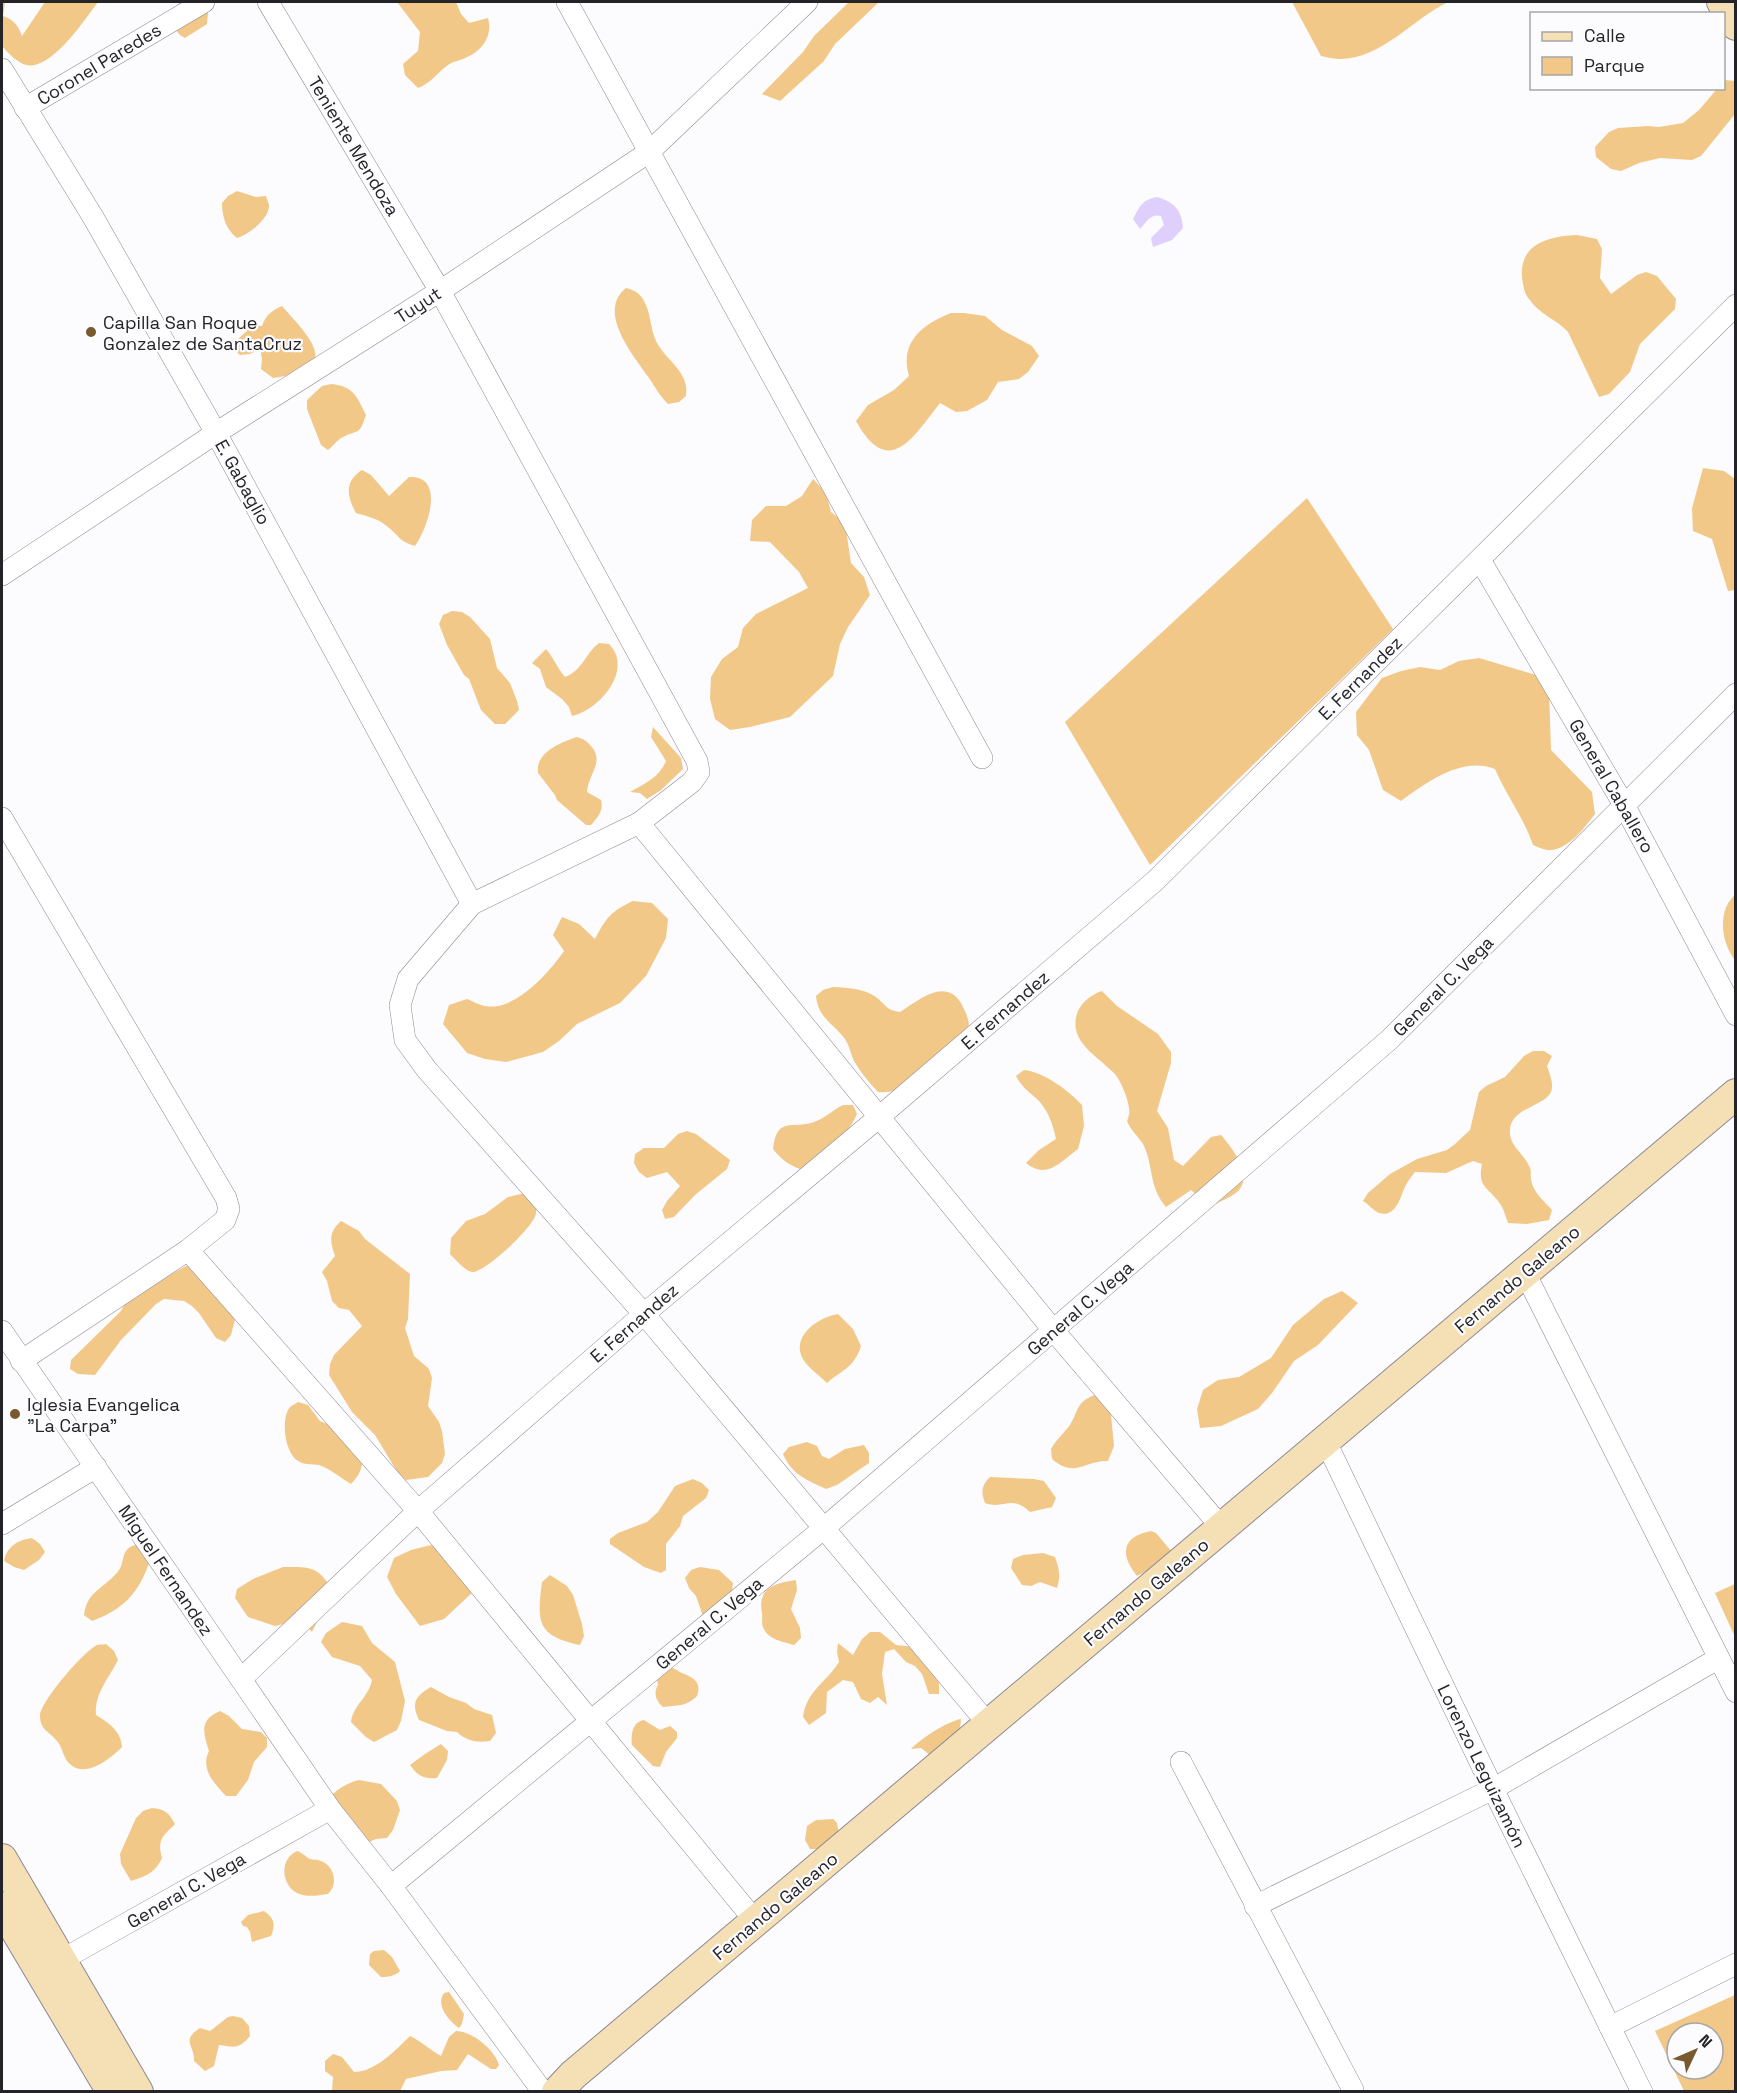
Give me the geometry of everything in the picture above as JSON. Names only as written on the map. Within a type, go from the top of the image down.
[{"type":"street","name":"Coronel Paredes","points":[[25,108],[204,2]]},
{"type":"street","name":"Teniente Mendoza","points":[[268,2],[440,291],[697,760],[699,772],[692,782],[639,823],[472,904]]},
{"type":"street","points":[[567,2],[982,758]]},
{"type":"street","name":"Tuyut","points":[[2,575],[216,433],[440,291],[649,152],[807,2]]},
{"type":"street","points":[[1722,2],[1736,25]]},
{"type":"street","name":"E. Gabaglio","points":[[2,69],[93,217],[216,433],[472,904]]},
{"type":"street","name":"E. Fernandez","points":[[241,1679],[418,1511],[644,1314],[878,1118],[1155,880],[1736,305]]},
{"type":"street","name":"General Caballero","points":[[1480,560],[1624,805],[1736,1016]]},
{"type":"street","name":"General C. Vega","points":[[391,1886],[823,1529],[1389,1040],[1736,694]]},
{"type":"street","points":[[2,818],[226,1198],[230,1209],[225,1220],[188,1250],[21,1361]]},
{"type":"street","points":[[639,823],[1054,1331],[1222,1528]]},
{"type":"street","points":[[472,904],[408,979],[400,1005],[405,1040],[427,1070],[644,1314],[988,1725]]},
{"type":"street","name":"Fernando Galeano","points":[[557,2091],[573,2075],[1736,1094]]},
{"type":"street","points":[[188,1250],[418,1511],[756,1922]]},
{"type":"street","points":[[1525,1273],[1736,1692]]},
{"type":"street","name":"Miguel Fernandez","points":[[2,1331],[330,1809],[391,1886],[543,2091]]},
{"type":"street","name":"Lorenzo Leguizamón","points":[[1325,1440],[1642,2091]]},
{"type":"street","points":[[2,1524],[96,1467]]},
{"type":"street","points":[[1255,1905],[1493,1789],[1719,1658]]},
{"type":"street","points":[[1181,1762],[1353,2090]]},
{"type":"street","name":"General C. Vega","points":[[51,1966],[330,1809]]},
{"type":"street","points":[[2,1859],[112,2091]]},
{"type":"street","points":[[2,1907],[51,1966],[138,2091]]},
{"type":"street","points":[[1610,2027],[1736,1964]]},
{"type":"green space","points":[[2,2],[5,2],[3,16],[15,23],[22,36],[45,2],[98,2],[55,54],[33,65],[23,64],[2,46]]},
{"type":"green space","points":[[180,2],[205,2],[208,13],[207,24],[185,38],[174,28],[175,8]]},
{"type":"green space","points":[[397,2],[456,2],[461,14],[469,23],[488,18],[488,36],[477,51],[450,64],[418,88],[405,75],[403,64],[418,51],[420,32]]},
{"type":"green space","points":[[849,2],[879,2],[835,44],[824,61],[780,101],[762,94],[803,52],[814,36]]},
{"type":"green space","points":[[1292,2],[1448,2],[1383,45],[1355,57],[1340,59],[1321,56]]},
{"type":"green space","points":[[1725,80],[1735,81],[1735,114],[1701,156],[1692,160],[1660,158],[1639,163],[1621,171],[1611,169],[1596,157],[1595,147],[1609,132],[1618,128],[1659,127],[1683,123],[1699,110],[1716,90],[1725,90]]},
{"type":"green space","points":[[237,191],[256,197],[266,196],[269,206],[266,216],[257,226],[237,238],[225,222],[222,203]]},
{"type":"green space","points":[[1577,235],[1597,239],[1602,249],[1600,278],[1611,294],[1637,275],[1646,272],[1657,276],[1676,299],[1675,309],[1640,344],[1630,372],[1609,394],[1599,397],[1568,332],[1533,304],[1526,294],[1522,280],[1522,265],[1531,249],[1547,240]]},
{"type":"green space","points":[[626,288],[636,292],[642,298],[648,310],[656,341],[681,373],[686,396],[679,402],[668,404],[665,401],[621,334],[616,321],[615,309],[618,298]]},
{"type":"green space","points":[[282,306],[311,341],[315,351],[315,360],[308,368],[295,374],[273,378],[261,369],[260,349],[250,354],[240,355],[233,348],[238,339],[253,325],[262,326],[269,314]]},
{"type":"green space","points":[[951,313],[985,316],[1002,330],[1032,346],[1039,356],[1028,372],[1019,379],[998,382],[987,400],[967,411],[956,412],[940,403],[921,428],[901,447],[890,450],[879,448],[868,439],[856,421],[868,405],[894,390],[909,376],[907,353],[916,336],[931,323]]},
{"type":"green space","points":[[331,384],[350,390],[366,415],[360,429],[341,438],[328,450],[321,445],[307,409],[307,400],[322,386]]},
{"type":"green space","points":[[1703,468],[1724,471],[1735,479],[1735,590],[1728,591],[1712,539],[1693,531],[1692,508]]},
{"type":"green space","points":[[362,470],[371,475],[389,496],[409,477],[420,479],[427,484],[431,493],[429,516],[415,546],[403,540],[381,522],[356,513],[350,500],[349,489],[352,479]]},
{"type":"green space","points":[[813,479],[826,493],[831,512],[845,523],[851,563],[864,577],[870,595],[848,627],[840,644],[833,676],[790,717],[730,730],[715,719],[710,699],[711,677],[722,659],[738,647],[743,628],[756,614],[808,588],[799,572],[770,542],[750,541],[752,520],[766,506],[786,506],[802,496]]},
{"type":"green space","points":[[1307,498],[1393,629],[1150,865],[1065,722]]},
{"type":"green space","points":[[452,611],[462,612],[470,617],[490,639],[497,668],[510,683],[519,710],[505,724],[495,724],[481,710],[469,679],[464,675],[447,645],[439,624],[443,615]]},
{"type":"green space","points":[[599,643],[609,644],[616,654],[618,665],[616,676],[603,697],[593,706],[572,716],[569,707],[562,699],[546,687],[540,669],[532,663],[546,649],[565,677],[580,667]]},
{"type":"green space","points":[[1479,658],[1536,675],[1549,690],[1551,750],[1592,792],[1595,814],[1564,846],[1547,850],[1533,845],[1495,769],[1483,766],[1458,768],[1433,779],[1401,801],[1383,790],[1369,750],[1357,735],[1356,712],[1382,678],[1420,667],[1440,670],[1459,661]]},
{"type":"green space","points":[[653,727],[681,758],[683,769],[661,790],[647,799],[640,793],[630,792],[656,776],[666,761],[651,737]]},
{"type":"green space","points":[[577,737],[589,743],[596,757],[587,792],[601,800],[602,807],[591,825],[586,825],[557,800],[538,773],[538,766],[545,754],[557,745]]},
{"type":"green space","points":[[1735,895],[1735,960],[1724,936],[1723,918],[1729,901]]},
{"type":"green space","points":[[633,901],[652,903],[668,919],[666,938],[646,976],[620,1003],[577,1024],[543,1052],[506,1062],[467,1053],[443,1024],[449,1005],[467,999],[483,1005],[496,1006],[519,997],[530,989],[564,951],[553,935],[562,917],[579,924],[595,939],[610,916]]},
{"type":"green space","points":[[833,987],[866,992],[889,1008],[900,1012],[923,997],[947,992],[955,995],[961,1003],[969,1025],[942,1060],[918,1080],[892,1091],[878,1092],[854,1061],[845,1039],[827,1020],[817,1004],[816,996],[823,990]]},
{"type":"green space","points":[[1102,991],[1117,1006],[1158,1034],[1171,1052],[1171,1063],[1157,1111],[1168,1128],[1174,1160],[1183,1166],[1211,1137],[1221,1135],[1235,1153],[1244,1176],[1239,1190],[1233,1195],[1210,1207],[1191,1190],[1166,1207],[1160,1199],[1143,1144],[1127,1121],[1129,1108],[1120,1082],[1115,1074],[1086,1047],[1076,1031],[1075,1022],[1078,1011],[1088,999]]},
{"type":"green space","points":[[1533,1051],[1544,1051],[1552,1056],[1547,1066],[1552,1083],[1551,1092],[1539,1103],[1522,1111],[1516,1117],[1511,1124],[1510,1134],[1513,1143],[1530,1168],[1534,1188],[1552,1210],[1549,1220],[1527,1224],[1508,1223],[1501,1205],[1483,1183],[1482,1164],[1473,1161],[1446,1173],[1415,1172],[1406,1184],[1396,1207],[1389,1213],[1379,1213],[1363,1201],[1368,1193],[1390,1174],[1417,1159],[1447,1150],[1455,1144],[1470,1130],[1479,1092],[1505,1077],[1524,1056]]},
{"type":"green space","points":[[1024,1070],[1040,1074],[1055,1083],[1082,1105],[1084,1126],[1078,1149],[1059,1164],[1047,1169],[1040,1170],[1026,1163],[1039,1150],[1056,1139],[1046,1110],[1016,1076]]},
{"type":"green space","points":[[843,1105],[853,1105],[857,1114],[853,1123],[835,1146],[806,1171],[787,1163],[773,1149],[775,1138],[782,1128],[814,1122]]},
{"type":"green space","points":[[687,1131],[696,1134],[730,1160],[727,1169],[695,1195],[674,1217],[665,1219],[662,1210],[680,1186],[667,1172],[647,1178],[639,1172],[634,1163],[635,1154],[644,1148],[664,1148],[678,1134]]},
{"type":"green space","points":[[525,1193],[536,1207],[534,1219],[528,1228],[498,1257],[478,1271],[472,1272],[463,1267],[450,1254],[451,1238],[466,1221],[485,1214],[508,1197]]},
{"type":"green space","points":[[341,1221],[359,1231],[365,1239],[410,1274],[408,1319],[405,1328],[414,1356],[429,1369],[432,1378],[428,1406],[439,1422],[445,1454],[442,1463],[428,1477],[406,1480],[398,1473],[375,1435],[352,1412],[329,1375],[334,1355],[362,1326],[349,1310],[339,1308],[332,1301],[322,1272],[335,1256],[331,1237]]},
{"type":"green space","points":[[193,1264],[236,1316],[231,1335],[225,1342],[216,1338],[192,1306],[184,1301],[164,1299],[156,1304],[121,1340],[95,1375],[78,1374],[70,1369],[71,1360],[121,1311],[131,1292],[146,1279],[168,1276]]},
{"type":"green space","points":[[1342,1291],[1358,1303],[1318,1345],[1294,1361],[1258,1409],[1221,1426],[1200,1428],[1197,1409],[1203,1390],[1218,1380],[1239,1377],[1271,1358],[1293,1325],[1324,1299]]},
{"type":"green space","points":[[838,1314],[853,1329],[861,1346],[851,1364],[827,1383],[801,1355],[801,1340],[810,1327],[817,1322]]},
{"type":"green space","points":[[1095,1395],[1110,1404],[1114,1446],[1108,1461],[1074,1468],[1060,1465],[1052,1459],[1051,1449],[1070,1425],[1081,1404]]},
{"type":"green space","points":[[298,1402],[308,1405],[320,1421],[338,1429],[363,1458],[360,1472],[351,1484],[319,1465],[300,1462],[291,1453],[286,1437],[285,1420],[290,1407]]},
{"type":"green space","points":[[807,1442],[817,1446],[822,1456],[829,1459],[845,1449],[864,1445],[869,1453],[869,1463],[837,1485],[826,1489],[806,1480],[796,1472],[783,1454],[789,1447]]},
{"type":"green space","points":[[990,1477],[1044,1481],[1056,1498],[1052,1507],[1030,1512],[1018,1504],[985,1503],[983,1489]]},
{"type":"green space","points":[[693,1479],[702,1483],[709,1490],[706,1498],[683,1516],[680,1526],[666,1544],[666,1570],[661,1573],[644,1567],[610,1544],[610,1539],[618,1533],[647,1522],[658,1512],[675,1486]]},
{"type":"green space","points":[[1151,1531],[1156,1533],[1172,1552],[1149,1570],[1137,1576],[1128,1561],[1126,1548],[1134,1538]]},
{"type":"green space","points":[[32,1538],[45,1552],[39,1560],[24,1570],[4,1561],[8,1551],[14,1545]]},
{"type":"green space","points":[[143,1543],[150,1560],[141,1581],[121,1605],[103,1617],[92,1621],[84,1615],[89,1600],[119,1570],[128,1549]]},
{"type":"green space","points":[[431,1545],[467,1572],[474,1591],[444,1619],[420,1626],[396,1594],[387,1577],[394,1558],[411,1550]]},
{"type":"green space","points":[[1043,1553],[1055,1557],[1059,1572],[1057,1588],[1040,1582],[1031,1586],[1022,1585],[1011,1568],[1013,1559],[1023,1555]]},
{"type":"green space","points":[[283,1567],[310,1568],[320,1574],[329,1585],[318,1601],[317,1622],[312,1632],[304,1624],[275,1626],[248,1617],[235,1598],[237,1589],[253,1579]]},
{"type":"green space","points":[[700,1567],[719,1570],[733,1583],[732,1593],[706,1625],[696,1596],[689,1588],[685,1578],[691,1570]]},
{"type":"green space","points":[[550,1575],[567,1586],[573,1595],[584,1636],[580,1645],[555,1637],[543,1625],[540,1617],[542,1582]]},
{"type":"green space","points":[[796,1580],[797,1590],[791,1609],[800,1628],[801,1638],[794,1645],[776,1639],[765,1631],[761,1605],[762,1598],[769,1588]]},
{"type":"green space","points":[[1735,1584],[1735,1637],[1715,1593]]},
{"type":"green space","points":[[342,1622],[362,1626],[372,1643],[395,1662],[405,1701],[401,1721],[397,1730],[374,1742],[351,1722],[372,1680],[360,1666],[332,1657],[321,1642],[326,1633]]},
{"type":"green space","points":[[870,1632],[880,1632],[896,1645],[916,1647],[939,1683],[939,1694],[929,1694],[922,1674],[894,1649],[885,1652],[882,1674],[887,1705],[878,1697],[870,1703],[861,1699],[853,1682],[843,1680],[827,1692],[826,1713],[809,1725],[803,1717],[805,1708],[813,1693],[839,1662],[838,1643],[853,1655],[862,1639]]},
{"type":"green space","points":[[106,1644],[114,1651],[118,1660],[97,1700],[96,1715],[110,1724],[117,1732],[122,1747],[98,1765],[84,1769],[77,1768],[66,1760],[59,1744],[44,1728],[40,1716],[47,1700],[73,1666],[97,1645]]},
{"type":"green space","points":[[668,1667],[696,1681],[698,1691],[693,1700],[681,1705],[663,1707],[659,1702],[656,1697],[658,1685],[656,1675]]},
{"type":"green space","points":[[431,1687],[474,1709],[492,1715],[496,1733],[490,1741],[472,1741],[457,1732],[447,1731],[419,1720],[415,1709],[416,1700]]},
{"type":"green space","points":[[220,1711],[229,1716],[242,1729],[261,1732],[267,1738],[267,1747],[254,1762],[248,1780],[236,1796],[226,1796],[207,1770],[209,1751],[204,1727],[209,1718]]},
{"type":"green space","points":[[961,1719],[960,1729],[940,1763],[921,1748],[911,1749],[935,1731]]},
{"type":"green space","points":[[644,1720],[660,1730],[670,1726],[677,1732],[677,1738],[666,1752],[660,1767],[653,1766],[632,1745],[632,1733],[635,1726]]},
{"type":"green space","points":[[441,1744],[448,1751],[447,1760],[437,1778],[428,1778],[418,1774],[410,1765]]},
{"type":"green space","points":[[359,1780],[381,1784],[397,1801],[400,1810],[393,1830],[387,1838],[367,1843],[327,1799],[342,1787]]},
{"type":"green space","points":[[152,1808],[166,1812],[175,1824],[162,1838],[160,1846],[162,1858],[153,1871],[131,1881],[121,1864],[120,1854],[136,1818],[143,1811]]},
{"type":"green space","points":[[833,1819],[837,1823],[839,1833],[820,1849],[810,1849],[805,1840],[807,1826],[816,1820]]},
{"type":"green space","points":[[297,1851],[310,1859],[325,1863],[332,1871],[334,1880],[328,1894],[306,1896],[290,1888],[285,1868],[291,1855]]},
{"type":"green space","points":[[264,1911],[273,1922],[271,1936],[252,1942],[250,1932],[241,1922],[248,1915]]},
{"type":"green space","points":[[384,1950],[392,1957],[400,1971],[391,1976],[381,1977],[369,1965],[370,1954]]},
{"type":"green space","points":[[449,1992],[464,2014],[459,2028],[447,2017],[442,2008],[444,1993]]},
{"type":"green space","points":[[1735,1995],[1735,2091],[1684,2091],[1679,2081],[1725,2081],[1725,2021],[1677,2021]]},
{"type":"green space","points":[[228,2017],[242,2018],[249,2026],[250,2036],[242,2044],[236,2046],[219,2045],[214,2066],[205,2071],[194,2061],[190,2043],[191,2036],[200,2028],[210,2031]]},
{"type":"green space","points":[[1665,2026],[1665,2052],[1655,2031]]},
{"type":"green space","points":[[456,2031],[469,2034],[482,2042],[497,2059],[499,2065],[496,2069],[491,2069],[468,2054],[457,2070],[406,2079],[400,2091],[332,2091],[333,2077],[325,2071],[325,2061],[333,2054],[342,2057],[354,2072],[362,2071],[385,2059],[410,2036],[441,2056],[449,2037]]},
{"type":"shaded area","points":[[1157,197],[1168,201],[1176,208],[1181,216],[1183,228],[1172,240],[1153,247],[1151,238],[1164,225],[1161,216],[1152,217],[1140,229],[1133,219],[1142,204]]},
{"type":"place","name":"Capilla San Roque Gonzalez de SantaCruz","points":[[91,332]]},
{"type":"place","name":"Iglesia Evangelica \"La Carpa\"","points":[[15,1414]]}]
